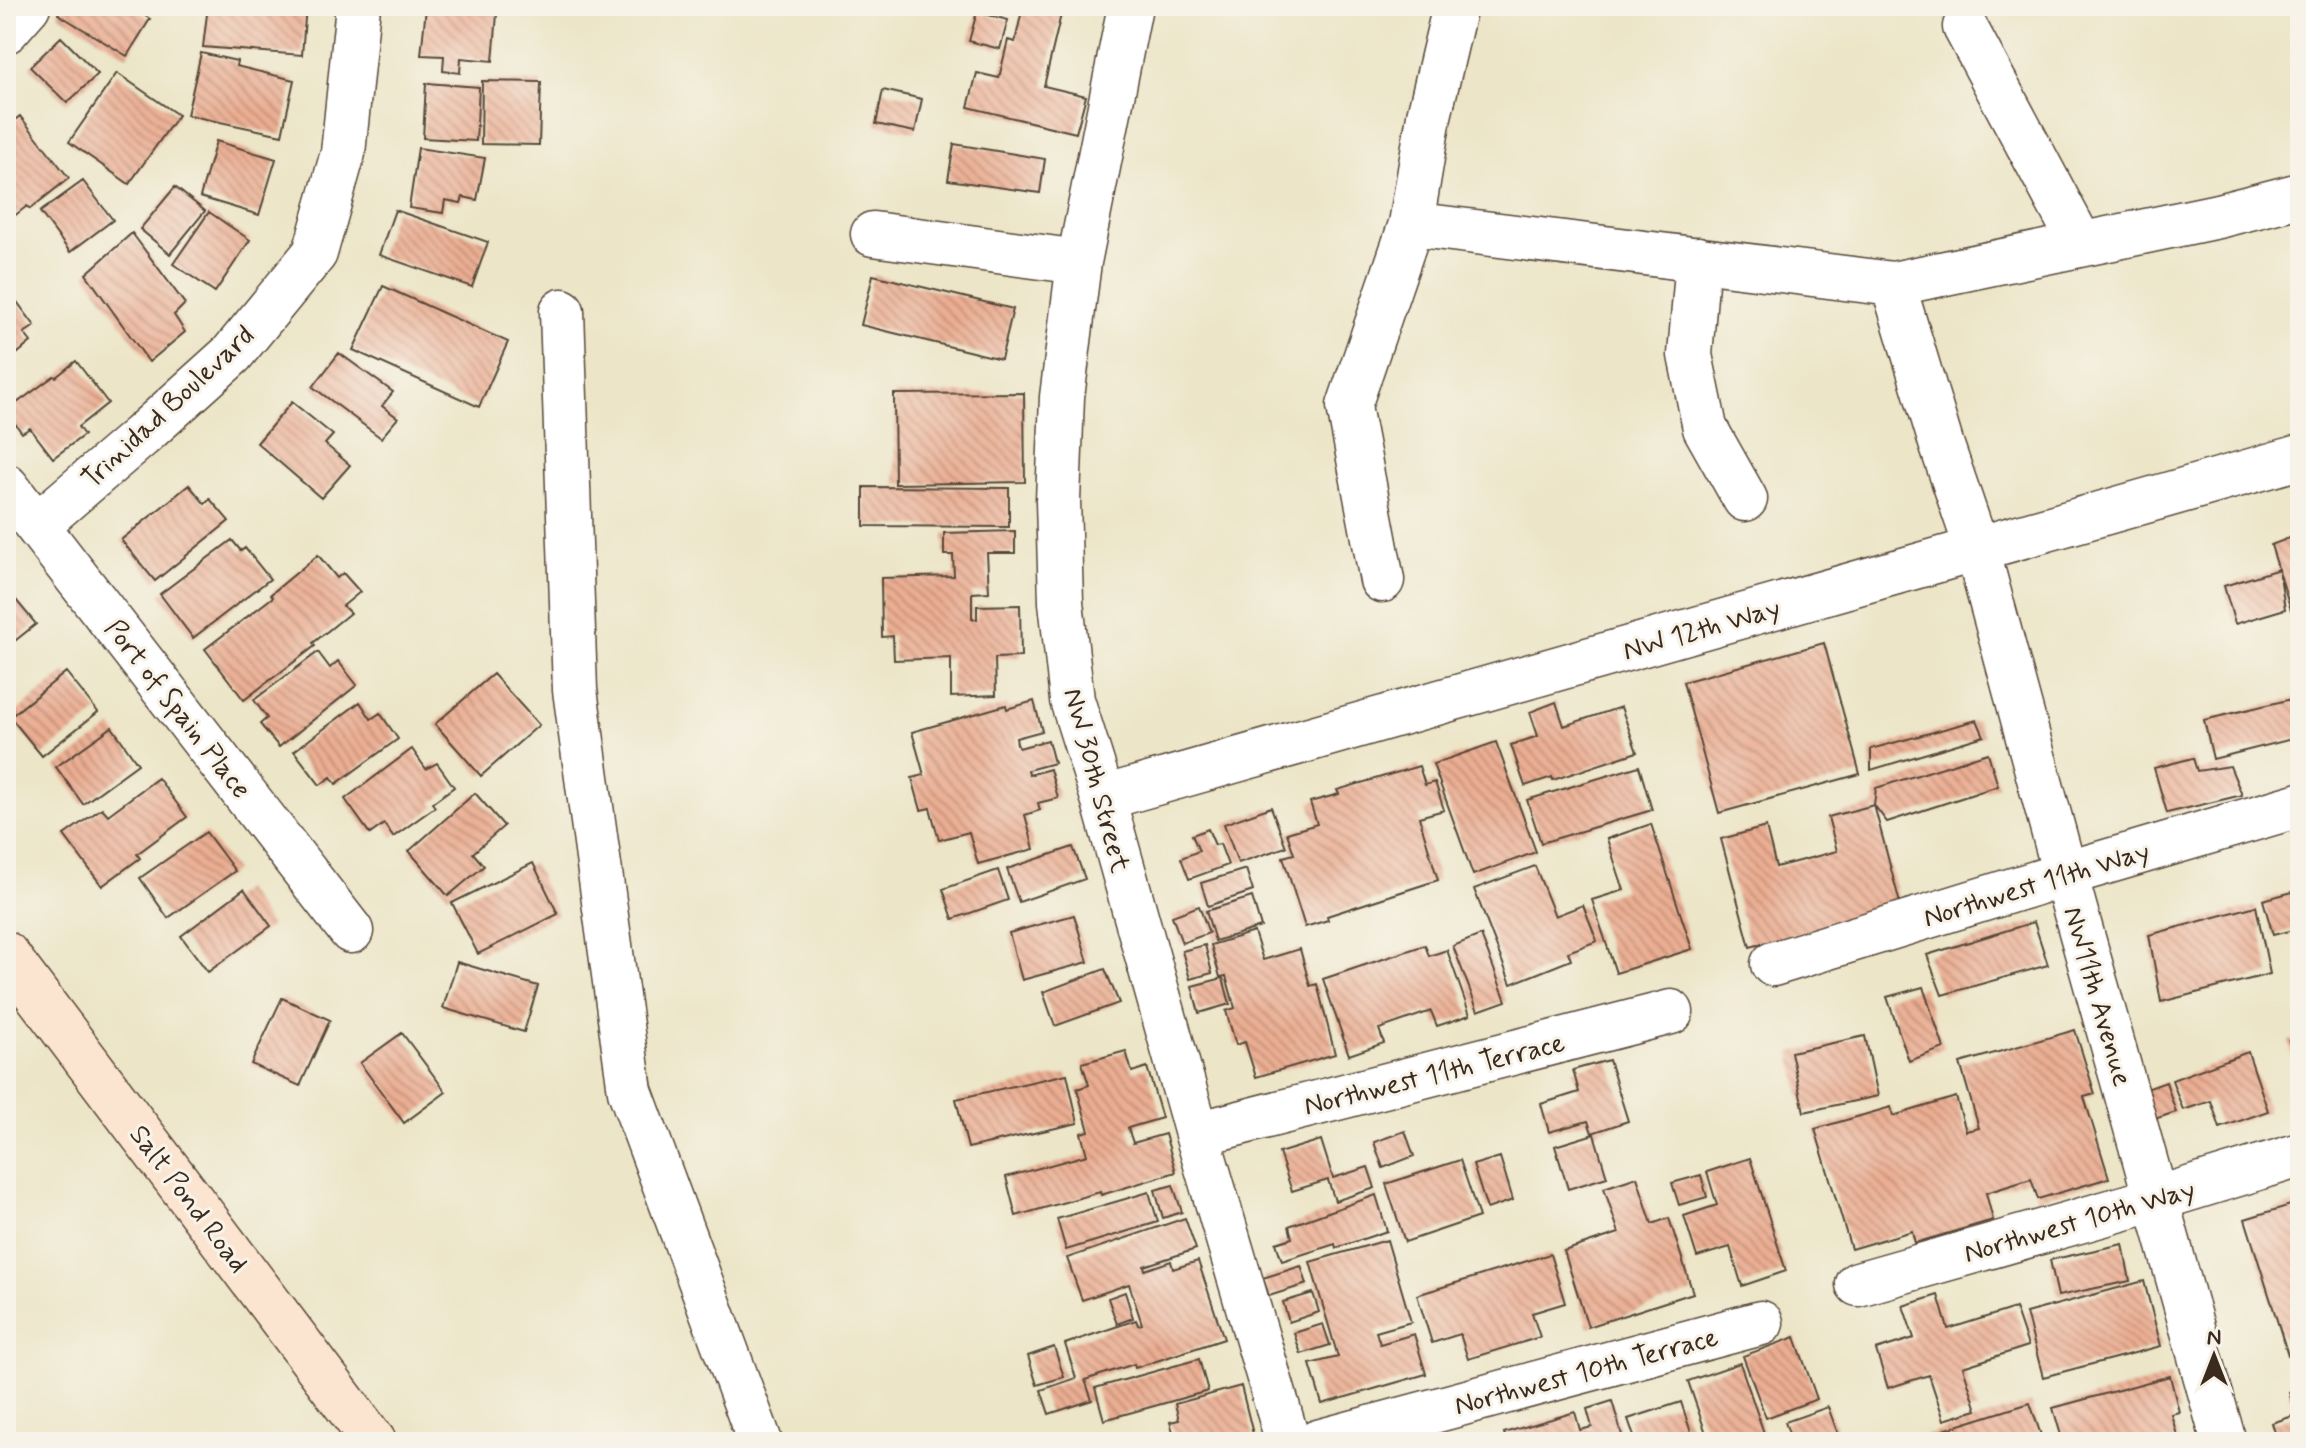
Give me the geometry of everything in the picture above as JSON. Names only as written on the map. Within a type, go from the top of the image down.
[{"type":"street","points":[[6,31],[28,6]]},
{"type":"street","name":"Trinidad Boulevard","points":[[37,525],[232,354],[315,253],[343,153],[358,6]]},
{"type":"street","name":"NW 30th Street","points":[[1130,6],[1079,262],[1062,397],[1058,501],[1061,602],[1072,700],[1288,1442]]},
{"type":"street","points":[[1382,580],[1349,406],[1411,224],[1429,116],[1455,6]]},
{"type":"street","points":[[1965,27],[2081,244]]},
{"type":"street","points":[[1411,224],[1893,284],[2218,216],[2300,195]]},
{"type":"street","points":[[873,234],[1079,262]]},
{"type":"street","points":[[1698,259],[1690,355],[1705,428],[1745,499]]},
{"type":"street","name":"NW11th Avenue","points":[[1893,284],[1977,549],[2224,1442]]},
{"type":"street","points":[[562,311],[575,690],[630,1091],[760,1442]]},
{"type":"street","name":"NW 12th Way","points":[[1103,798],[2300,457]]},
{"type":"street","name":"Port of Spain Place","points":[[6,486],[351,931]]},
{"type":"street","name":"Northwest 11th Way","points":[[1773,964],[2300,805]]},
{"type":"street","name":"Salt Pond Road","points":[[6,954],[374,1442]]},
{"type":"street","name":"Northwest 11th Terrace","points":[[1197,1134],[1671,1012]]},
{"type":"street","name":"Northwest 10th Way","points":[[1858,1284],[2300,1155]]},
{"type":"street","name":"Northwest 10th Terrace","points":[[1318,1442],[1761,1323]]},
{"type":"building","points":[[63,6],[130,6],[150,19],[127,56],[58,14]]},
{"type":"building","points":[[208,6],[306,6],[302,55],[203,47]]},
{"type":"building","points":[[522,6],[547,6],[546,11]]},
{"type":"building","points":[[896,6],[920,6],[919,12]]},
{"type":"building","points":[[1023,6],[1063,6],[1044,86],[1086,96],[1076,133],[968,107],[977,73],[999,78],[1008,40],[1015,42]]},
{"type":"building","points":[[426,8],[497,14],[493,61],[461,58],[460,73],[443,71],[444,56],[421,55]]},
{"type":"building","points":[[977,12],[1008,20],[1000,49],[969,41]]},
{"type":"building","points":[[61,37],[98,74],[67,103],[30,67]]},
{"type":"building","points":[[201,53],[237,61],[236,66],[294,80],[282,135],[187,115]]},
{"type":"building","points":[[117,73],[178,115],[129,184],[69,142]]},
{"type":"building","points":[[482,81],[541,82],[539,145],[481,144]]},
{"type":"building","points":[[426,83],[479,87],[476,141],[423,138]]},
{"type":"building","points":[[883,90],[922,99],[915,132],[876,124]]},
{"type":"building","points":[[20,116],[69,178],[30,209],[27,206],[13,217],[6,209],[6,127]]},
{"type":"building","points":[[216,141],[276,159],[259,215],[200,197]]},
{"type":"building","points":[[954,144],[1045,159],[1040,193],[948,180]]},
{"type":"building","points":[[418,148],[485,158],[477,200],[463,197],[461,203],[445,200],[443,213],[409,208]]},
{"type":"building","points":[[83,181],[113,220],[70,252],[40,212]]},
{"type":"building","points":[[175,187],[205,211],[170,254],[140,229]]},
{"type":"building","points":[[395,210],[488,242],[472,287],[379,255]]},
{"type":"building","points":[[209,212],[250,240],[215,292],[173,264]]},
{"type":"building","points":[[132,233],[185,304],[174,315],[185,332],[149,362],[86,274]]},
{"type":"building","points":[[873,275],[1013,309],[1001,359],[861,325]]},
{"type":"building","points":[[383,286],[508,342],[479,407],[353,350]]},
{"type":"building","points":[[9,291],[35,326],[24,333],[31,342],[6,363],[6,293]]},
{"type":"building","points":[[339,353],[393,392],[382,406],[398,418],[381,438],[313,387]]},
{"type":"building","points":[[76,361],[108,403],[78,427],[84,435],[53,458],[30,428],[22,433],[6,411]]},
{"type":"building","points":[[1024,393],[1025,482],[895,484],[894,394]]},
{"type":"building","points":[[292,402],[333,435],[325,444],[350,465],[321,498],[257,443]]},
{"type":"building","points":[[189,485],[205,504],[210,499],[229,521],[155,581],[121,540]]},
{"type":"building","points":[[864,487],[1009,488],[1009,527],[864,526]]},
{"type":"building","points":[[1015,531],[1015,553],[987,553],[989,592],[972,593],[972,619],[977,619],[977,606],[1020,605],[1021,657],[995,658],[996,695],[951,697],[951,658],[894,660],[893,636],[882,637],[881,578],[954,576],[953,555],[944,555],[944,533]]},
{"type":"building","points":[[2300,534],[2300,607],[2291,610],[2271,545]]},
{"type":"building","points":[[232,540],[241,551],[245,548],[270,579],[193,638],[160,594]]},
{"type":"building","points":[[318,555],[337,578],[343,573],[360,592],[343,606],[350,613],[313,643],[315,646],[244,700],[205,649],[273,597],[271,594]]},
{"type":"building","points":[[2279,569],[2285,609],[2235,624],[2224,586]]},
{"type":"building","points":[[6,588],[36,624],[6,648]]},
{"type":"building","points":[[1824,643],[1860,774],[1719,813],[1683,682]]},
{"type":"building","points":[[318,652],[330,668],[338,661],[357,685],[279,747],[260,724],[267,718],[254,700]]},
{"type":"building","points":[[66,672],[98,712],[42,756],[10,717]]},
{"type":"building","points":[[493,674],[539,725],[481,776],[435,724]]},
{"type":"building","points":[[2300,697],[2300,737],[2213,759],[2204,720]]},
{"type":"building","points":[[1034,701],[1042,731],[1016,738],[1017,744],[1019,748],[1048,740],[1054,763],[1028,770],[1029,775],[1050,769],[1058,798],[1038,803],[1040,810],[1025,815],[1034,849],[978,864],[969,832],[939,840],[930,808],[921,810],[912,778],[924,775],[912,732],[1006,705],[1007,709]]},
{"type":"building","points":[[360,702],[371,719],[380,713],[398,739],[336,784],[331,777],[320,785],[294,751]]},
{"type":"building","points":[[1556,702],[1564,726],[1621,707],[1637,752],[1525,786],[1511,745],[1538,736],[1530,712]]},
{"type":"building","points":[[1977,720],[1984,736],[1871,770],[1871,749]]},
{"type":"building","points":[[112,727],[138,764],[83,804],[56,767]]},
{"type":"building","points":[[1496,742],[1536,852],[1473,875],[1433,764]]},
{"type":"building","points":[[412,749],[426,769],[437,763],[454,787],[432,803],[435,807],[393,837],[384,824],[370,834],[345,799]]},
{"type":"building","points":[[1988,753],[1998,786],[1887,822],[1874,805],[1876,788]]},
{"type":"building","points":[[2193,758],[2197,771],[2230,766],[2242,795],[2167,813],[2154,768]]},
{"type":"building","points":[[1419,766],[1425,785],[1435,782],[1444,810],[1419,817],[1438,880],[1327,916],[1328,920],[1305,927],[1283,857],[1294,854],[1287,833],[1317,824],[1310,802],[1339,794],[1337,790]]},
{"type":"building","points":[[1639,766],[1652,810],[1541,843],[1527,800]]},
{"type":"building","points":[[158,778],[187,817],[137,854],[140,858],[102,886],[64,835],[102,808],[108,815]]},
{"type":"building","points":[[475,793],[504,826],[473,853],[484,866],[448,896],[409,851]]},
{"type":"building","points":[[1874,805],[1901,907],[1750,947],[1721,839],[1766,827],[1776,867],[1837,851],[1828,817]]},
{"type":"building","points":[[1271,807],[1286,847],[1238,863],[1224,824]]},
{"type":"building","points":[[1651,824],[1692,949],[1616,973],[1592,900],[1624,890],[1607,839]]},
{"type":"building","points":[[1208,829],[1215,845],[1220,844],[1228,865],[1189,879],[1181,858],[1199,851],[1192,835]]},
{"type":"building","points":[[206,832],[235,871],[168,918],[140,878]]},
{"type":"building","points":[[1073,847],[1085,879],[1019,902],[1007,869]]},
{"type":"building","points":[[533,863],[558,914],[478,954],[452,903]]},
{"type":"building","points":[[1535,866],[1555,916],[1583,905],[1597,941],[1568,952],[1571,960],[1511,984],[1474,889]]},
{"type":"building","points":[[1246,869],[1253,891],[1208,906],[1201,883]]},
{"type":"building","points":[[998,870],[1008,900],[953,919],[943,889]]},
{"type":"building","points":[[244,889],[271,926],[208,972],[181,936]]},
{"type":"building","points":[[2300,890],[2300,928],[2273,935],[2263,900]]},
{"type":"building","points":[[1252,897],[1261,927],[1215,941],[1206,911]]},
{"type":"building","points":[[1199,906],[1209,933],[1182,943],[1172,916]]},
{"type":"building","points":[[2256,906],[2270,974],[2161,1002],[2149,935]]},
{"type":"building","points":[[1074,915],[1088,962],[1022,980],[1009,933]]},
{"type":"building","points":[[2034,922],[2048,965],[1942,995],[1927,955]]},
{"type":"building","points":[[1254,932],[1263,960],[1300,949],[1310,986],[1317,984],[1335,1054],[1256,1077],[1245,1042],[1236,1045],[1226,1011],[1235,1008],[1226,976],[1220,977],[1211,945]]},
{"type":"building","points":[[1481,935],[1506,1001],[1478,1011],[1453,946]]},
{"type":"building","points":[[1205,945],[1212,973],[1190,979],[1182,951]]},
{"type":"building","points":[[1425,945],[1429,956],[1447,950],[1470,1015],[1437,1026],[1431,1011],[1379,1029],[1384,1043],[1349,1055],[1323,979]]},
{"type":"building","points":[[457,962],[538,986],[524,1032],[443,1008]]},
{"type":"building","points":[[1105,969],[1119,1003],[1055,1026],[1043,992]]},
{"type":"building","points":[[1223,978],[1230,1004],[1199,1013],[1192,986]]},
{"type":"building","points":[[1923,987],[1944,1048],[1909,1061],[1887,997]]},
{"type":"building","points":[[282,998],[330,1020],[300,1086],[251,1064]]},
{"type":"building","points":[[2075,1030],[2095,1094],[2084,1097],[2109,1178],[2038,1199],[2031,1179],[1986,1193],[1993,1220],[1915,1243],[1912,1231],[1851,1249],[1815,1129],[1891,1107],[1893,1116],[1956,1097],[1966,1131],[1979,1128],[1960,1063]]},
{"type":"building","points":[[402,1033],[446,1092],[404,1123],[360,1063]]},
{"type":"building","points":[[1865,1036],[1878,1096],[1804,1112],[1791,1052]]},
{"type":"building","points":[[2300,1038],[2300,1088],[2299,1088],[2289,1041]]},
{"type":"building","points":[[1126,1051],[1132,1072],[1147,1067],[1162,1118],[1128,1128],[1133,1143],[1165,1134],[1176,1172],[1016,1216],[1006,1177],[1087,1155],[1081,1133],[1089,1131],[1077,1089],[1089,1085],[1082,1063]]},
{"type":"building","points":[[2248,1052],[2268,1111],[2220,1128],[2211,1101],[2183,1110],[2172,1080]]},
{"type":"building","points":[[1609,1060],[1628,1121],[1592,1133],[1588,1121],[1549,1132],[1541,1104],[1579,1092],[1573,1070]]},
{"type":"building","points":[[1067,1074],[1078,1123],[968,1148],[956,1099]]},
{"type":"building","points":[[2166,1082],[2176,1112],[2148,1121],[2138,1092]]},
{"type":"building","points":[[1405,1131],[1414,1156],[1383,1168],[1374,1142]]},
{"type":"building","points":[[1594,1134],[1607,1177],[1568,1189],[1555,1146]]},
{"type":"building","points":[[1321,1140],[1333,1178],[1368,1167],[1375,1188],[1335,1201],[1328,1180],[1292,1191],[1279,1153]]},
{"type":"building","points":[[1500,1157],[1513,1200],[1487,1209],[1473,1165]]},
{"type":"building","points":[[1750,1158],[1786,1271],[1742,1286],[1730,1247],[1697,1257],[1684,1216],[1717,1205],[1707,1172]]},
{"type":"building","points":[[1460,1160],[1479,1217],[1405,1242],[1386,1184]]},
{"type":"building","points":[[1701,1175],[1707,1197],[1679,1205],[1672,1183]]},
{"type":"building","points":[[1637,1177],[1652,1224],[1669,1218],[1693,1293],[1588,1327],[1564,1251],[1619,1233],[1604,1188]]},
{"type":"building","points":[[1173,1185],[1182,1212],[1163,1218],[1155,1190]]},
{"type":"building","points":[[1149,1192],[1158,1222],[1066,1250],[1057,1219]]},
{"type":"building","points":[[1376,1195],[1387,1231],[1282,1261],[1276,1243],[1292,1238],[1289,1226]]},
{"type":"building","points":[[2300,1202],[2300,1351],[2288,1355],[2245,1219]]},
{"type":"building","points":[[1185,1218],[1196,1249],[1144,1266],[1145,1270],[1171,1261],[1173,1269],[1198,1261],[1224,1339],[1135,1368],[1134,1364],[1085,1380],[1092,1400],[1049,1414],[1041,1390],[1076,1378],[1065,1344],[1136,1320],[1138,1325],[1142,1324],[1129,1284],[1082,1300],[1067,1258]]},
{"type":"building","points":[[1387,1240],[1411,1322],[1376,1332],[1380,1344],[1414,1334],[1426,1374],[1322,1404],[1310,1364],[1338,1357],[1310,1262]]},
{"type":"building","points":[[2123,1244],[2130,1281],[2058,1296],[2050,1260]]},
{"type":"building","points":[[1550,1254],[1565,1303],[1532,1313],[1540,1337],[1468,1359],[1460,1334],[1432,1343],[1417,1295]]},
{"type":"building","points":[[1301,1266],[1307,1284],[1269,1296],[1263,1278]]},
{"type":"building","points":[[2144,1281],[2161,1346],[2043,1377],[2026,1313]]},
{"type":"building","points":[[1125,1292],[1133,1318],[1117,1324],[1108,1298]]},
{"type":"building","points":[[1313,1293],[1319,1312],[1289,1322],[1283,1302]]},
{"type":"building","points":[[1938,1295],[1948,1329],[2015,1308],[2028,1346],[1963,1367],[1977,1410],[1944,1420],[1929,1375],[1888,1388],[1876,1350],[1914,1338],[1903,1306]]},
{"type":"building","points":[[1323,1324],[1330,1345],[1301,1354],[1294,1333]]},
{"type":"building","points":[[1795,1337],[1817,1399],[1766,1418],[1743,1356]]},
{"type":"building","points":[[1054,1347],[1064,1377],[1037,1385],[1028,1356]]},
{"type":"building","points":[[1199,1359],[1208,1391],[1104,1420],[1095,1388]]},
{"type":"building","points":[[1740,1363],[1767,1442],[1709,1442],[1688,1381]]},
{"type":"building","points":[[2170,1376],[2179,1412],[2171,1414],[2179,1442],[2063,1442],[2053,1408]]},
{"type":"building","points":[[1241,1386],[1255,1442],[1176,1442],[1170,1422],[1179,1420],[1175,1404]]},
{"type":"building","points":[[2300,1388],[2300,1442],[2278,1442],[2272,1423],[2296,1415],[2289,1392]]},
{"type":"building","points":[[1612,1401],[1624,1442],[1507,1442],[1504,1433],[1575,1412],[1580,1430],[1592,1427],[1587,1409]]},
{"type":"building","points":[[1681,1402],[1694,1442],[1636,1442],[1628,1419]]},
{"type":"building","points":[[2030,1403],[2042,1438],[2052,1435],[2055,1442],[1905,1442]]},
{"type":"building","points":[[1828,1407],[1841,1442],[1792,1442],[1785,1422]]}]
